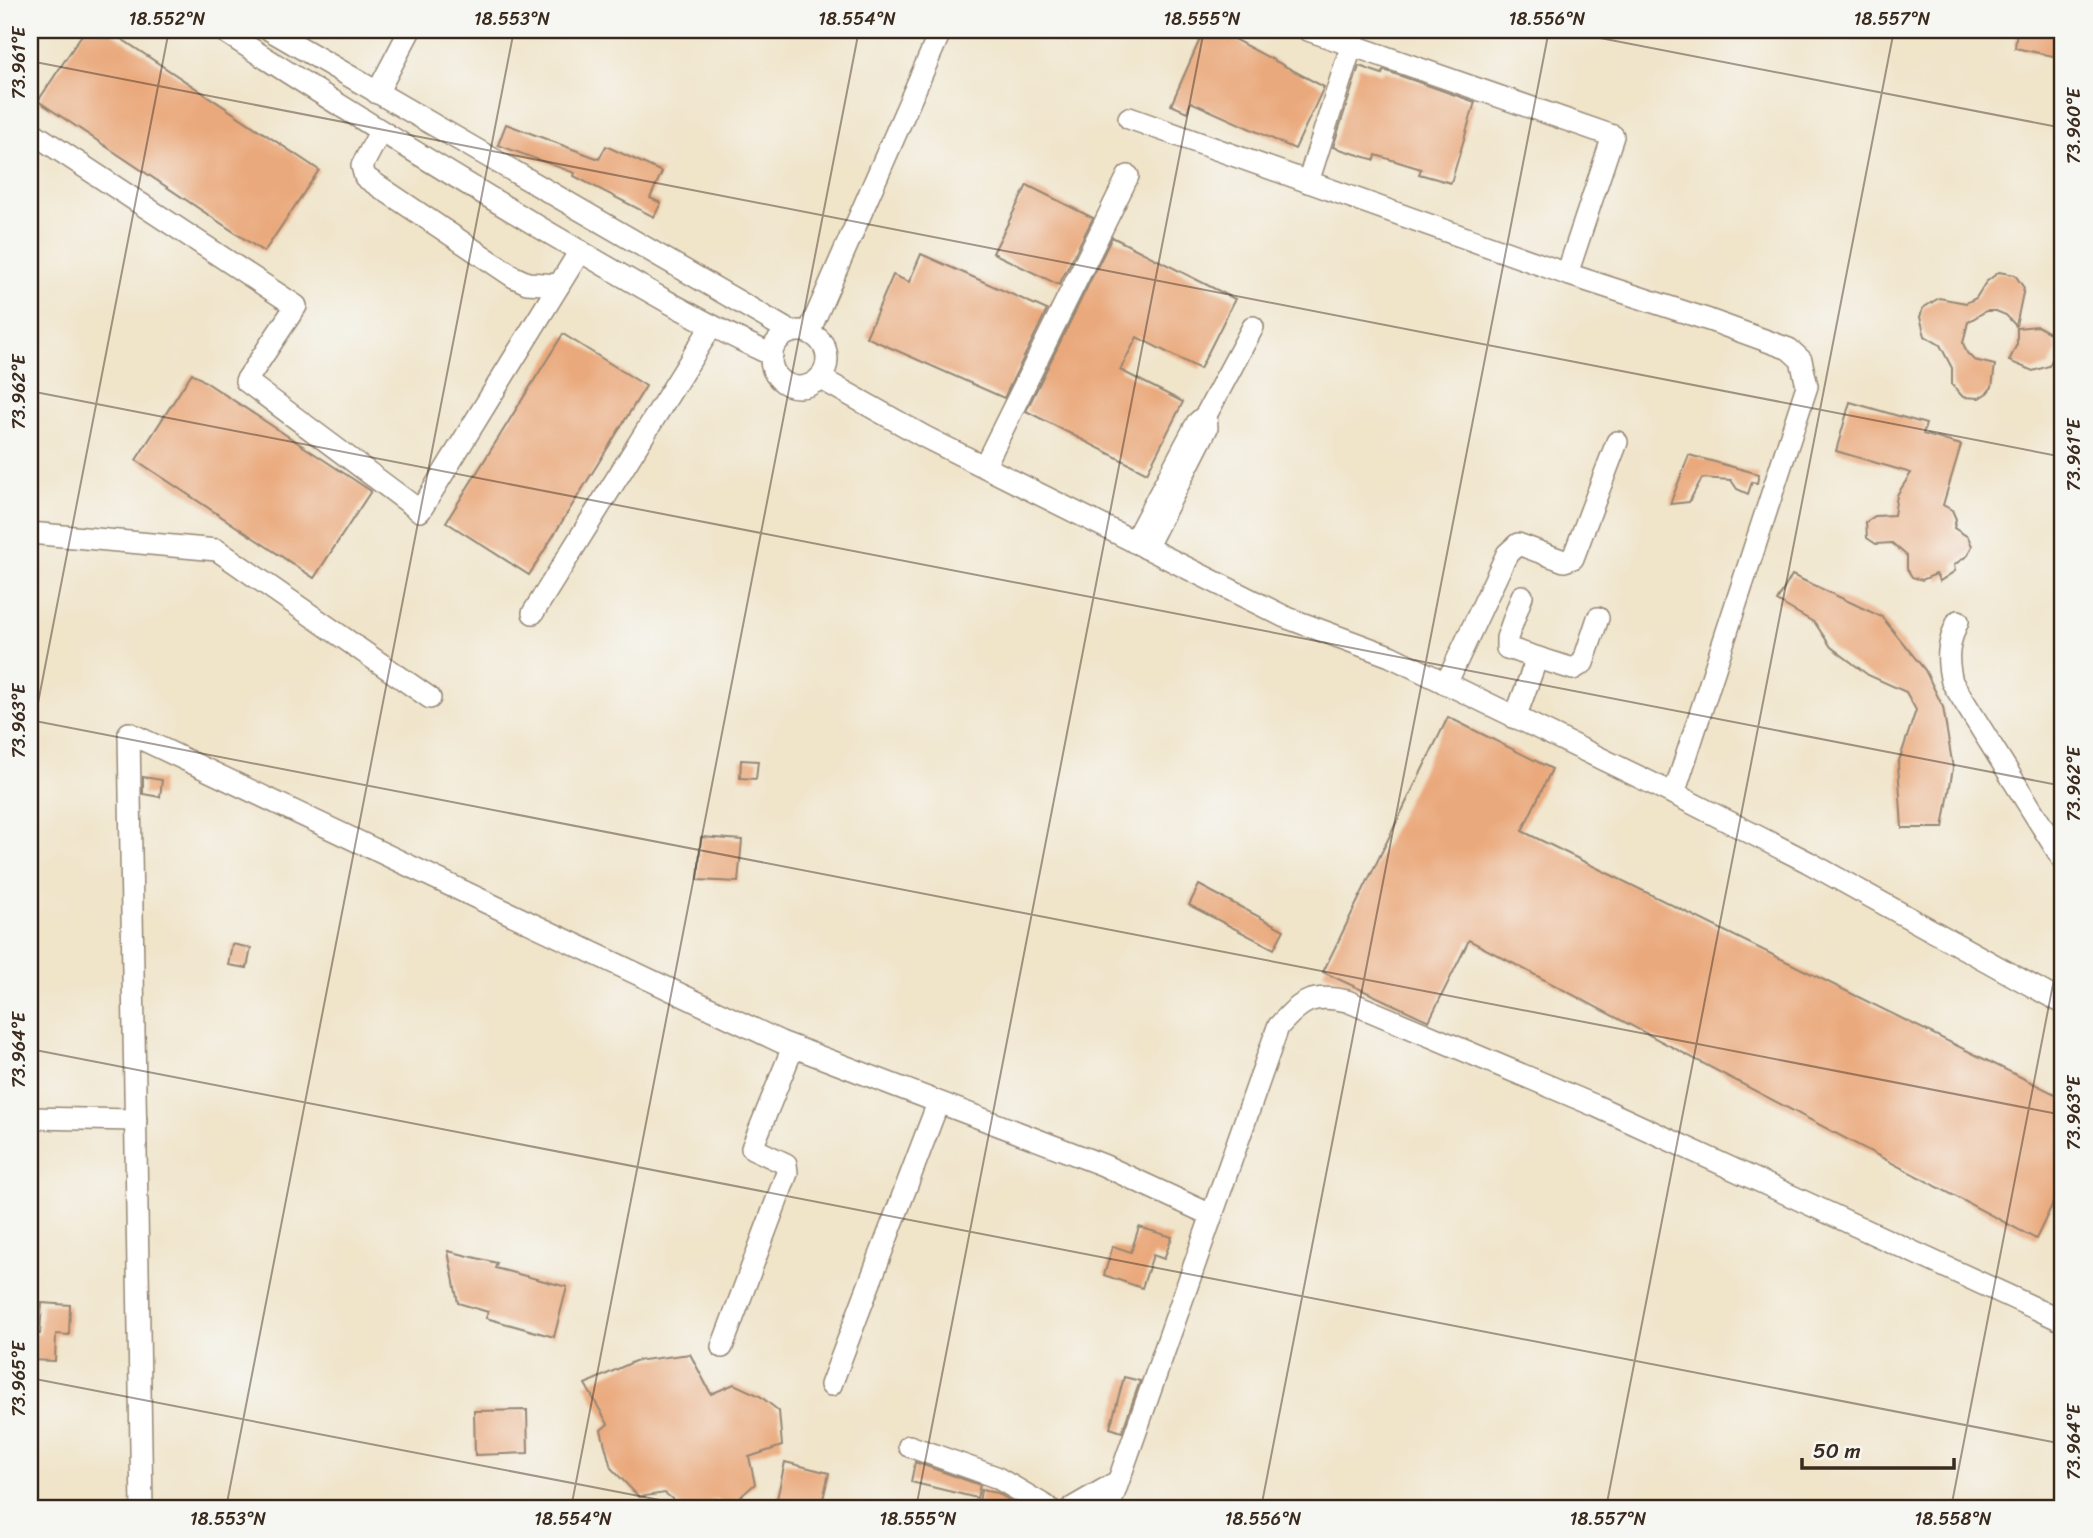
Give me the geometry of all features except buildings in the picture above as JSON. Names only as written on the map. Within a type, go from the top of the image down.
[{"type":"street","points":[[222,30],[380,132],[580,251],[711,327],[772,355]]},
{"type":"street","points":[[270,30],[800,332],[817,337],[826,352],[827,361],[820,378],[804,386],[786,383],[774,369],[772,355],[777,343],[800,332],[941,30]]},
{"type":"street","points":[[377,93],[410,30]]},
{"type":"street","points":[[1308,30],[1612,136],[1567,274]]},
{"type":"street","points":[[1308,182],[1352,44]]},
{"type":"street","points":[[1129,118],[1567,274],[1709,320],[1789,349],[1801,360],[1807,386],[1674,794]]},
{"type":"street","points":[[30,131],[296,306],[246,381],[420,511],[580,251]]},
{"type":"street","points":[[380,132],[362,166],[365,177],[514,277],[527,283],[559,285]]},
{"type":"street","points":[[985,465],[1128,176]]},
{"type":"street","points":[[533,613],[711,327]]},
{"type":"street","points":[[1140,545],[1197,423],[1206,415],[1254,327]]},
{"type":"street","points":[[820,378],[925,437],[1285,617],[1390,656],[1674,794],[1808,862],[2063,1003]]},
{"type":"street","points":[[1446,684],[1507,554],[1518,544],[1531,546],[1564,561],[1573,558],[1617,442]]},
{"type":"street","points":[[30,533],[217,550],[430,698]]},
{"type":"street","points":[[1522,596],[1506,643],[1507,648],[1573,670],[1583,663],[1598,618]]},
{"type":"street","points":[[1958,621],[1949,640],[1947,660],[1952,682],[2063,860]]},
{"type":"street","points":[[1472,629],[1506,643]]},
{"type":"street","points":[[1515,718],[1537,658]]},
{"type":"street","points":[[142,1508],[130,733],[793,1047],[1103,1166],[1211,1215]]},
{"type":"street","points":[[1109,1508],[1278,1027],[1299,1004],[1326,997],[1347,1001],[1596,1106],[2063,1321]]},
{"type":"street","points":[[722,1347],[787,1172],[786,1164],[752,1148],[793,1047]]},
{"type":"street","points":[[831,1385],[938,1103]]},
{"type":"street","points":[[30,1118],[136,1120]]},
{"type":"street","points":[[909,1446],[996,1477],[1049,1508]]},
{"type":"street","points":[[1072,1508],[1117,1482]]}]
